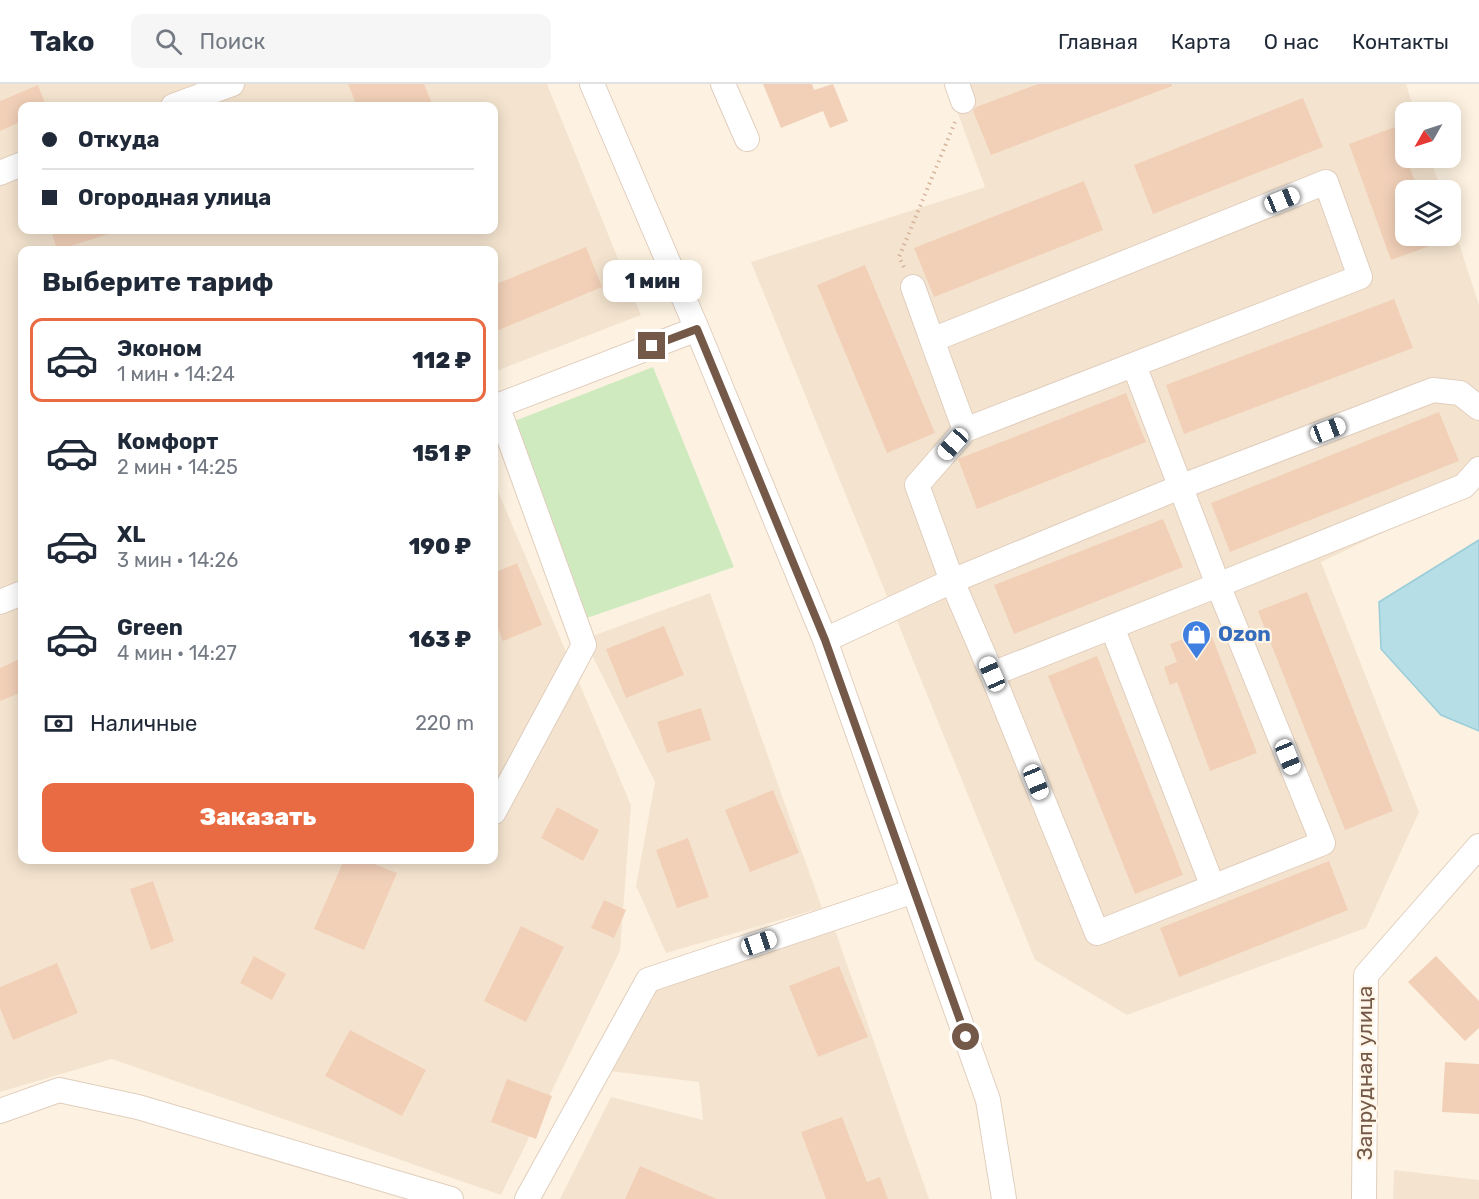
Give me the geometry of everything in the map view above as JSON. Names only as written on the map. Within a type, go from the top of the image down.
[{"type":"street","points":[[184,102],[232,84]]},
{"type":"street","points":[[592,84],[697,329],[825,640],[988,1100],[1004,1199]]},
{"type":"street","points":[[723,84],[747,139]]},
{"type":"street","points":[[0,173],[18,166]]},
{"type":"street","points":[[932,340],[1326,182],[1360,277],[965,430],[916,485],[951,581],[992,674],[1097,933],[1323,843],[1218,585],[1134,365]]},
{"type":"street","points":[[913,287],[965,430]]},
{"type":"street","points":[[498,405],[697,329]]},
{"type":"street","points":[[825,640],[951,581],[1180,487],[1433,390],[1460,393],[1479,408]]},
{"type":"street","points":[[498,414],[584,645],[498,805]]},
{"type":"street","points":[[992,674],[1464,486],[1479,469]]},
{"type":"street","points":[[0,602],[18,595]]},
{"type":"street","points":[[1112,627],[1213,887]]},
{"type":"street","name":"Запрудная улица","points":[[1365,1199],[1366,975],[1479,846]]},
{"type":"street","points":[[527,1199],[648,980],[914,891]]},
{"type":"street","points":[[0,1111],[59,1090],[138,1107],[451,1199]]},
{"type":"path","points":[[899,257],[960,92]]},
{"type":"shaded area","points":[[0,84],[547,84],[641,315],[498,370],[498,246],[18,246],[18,864],[498,864],[498,491],[631,805],[620,951],[501,1195],[112,1059],[0,1092]]},
{"type":"shaded area","points":[[947,84],[1406,84],[1412,102],[1395,102],[1395,168],[1433,168],[1438,180],[1395,180],[1395,246],[1460,246],[1479,305],[1479,487],[1321,562],[1419,812],[1366,928],[1127,1015],[1035,960],[751,262],[985,187]]},
{"type":"shaded area","points":[[710,593],[822,908],[666,953],[636,886],[655,782],[584,639]]},
{"type":"shaded area","points":[[835,930],[929,1199],[560,1199],[611,1097],[703,1120],[699,1082],[601,1070],[652,988]]},
{"type":"shaded area","points":[[1394,1170],[1479,1180],[1479,1199],[1393,1199]]},
{"type":"green space","points":[[653,367],[734,567],[587,618],[512,422]]},
{"type":"water","points":[[1479,540],[1479,731],[1441,715],[1381,649],[1379,602]]},
{"type":"building","points":[[348,84],[424,84],[431,102],[355,102]]},
{"type":"building","points":[[763,84],[812,84],[814,90],[833,84],[848,121],[830,128],[823,111],[781,128]]},
{"type":"building","points":[[1038,84],[1172,84],[1172,86],[991,155],[973,111],[976,107]]},
{"type":"building","points":[[38,85],[44,102],[18,102],[18,123],[0,131],[0,101]]},
{"type":"building","points":[[1303,98],[1323,147],[1153,214],[1134,165]]},
{"type":"building","points":[[1395,127],[1395,168],[1410,168],[1414,180],[1395,180],[1395,246],[1430,246],[1391,260],[1349,144]]},
{"type":"building","points":[[1084,181],[1103,230],[934,297],[914,248]]},
{"type":"building","points":[[52,234],[109,234],[70,246],[56,246]]},
{"type":"building","points":[[586,247],[602,287],[498,330],[498,283]]},
{"type":"building","points":[[865,265],[935,433],[887,453],[817,285]]},
{"type":"building","points":[[1394,299],[1413,348],[1184,434],[1166,385]]},
{"type":"building","points":[[1126,393],[1146,442],[977,509],[958,459]]},
{"type":"building","points":[[1439,412],[1459,461],[1230,552],[1211,503]]},
{"type":"building","points":[[1163,519],[1183,567],[1014,634],[994,585]]},
{"type":"building","points":[[517,563],[542,625],[503,641],[498,628],[498,571]]},
{"type":"building","points":[[1307,592],[1393,811],[1345,830],[1258,611]]},
{"type":"building","points":[[664,626],[684,675],[626,698],[606,649]]},
{"type":"building","points":[[1209,629],[1257,753],[1210,771],[1177,682],[1170,685],[1164,667],[1177,662],[1170,644]]},
{"type":"building","points":[[1097,656],[1183,875],[1135,894],[1048,676]]},
{"type":"building","points":[[18,660],[18,694],[0,701],[0,668]]},
{"type":"building","points":[[701,708],[711,740],[667,753],[657,722]]},
{"type":"building","points":[[773,790],[799,853],[750,872],[725,810]]},
{"type":"building","points":[[557,807],[599,830],[583,861],[541,838]]},
{"type":"building","points":[[688,838],[709,897],[677,908],[656,850]]},
{"type":"building","points":[[1329,861],[1348,910],[1179,977],[1160,928]]},
{"type":"building","points":[[342,864],[374,864],[397,873],[364,950],[314,929]]},
{"type":"building","points":[[153,881],[174,941],[151,950],[130,889]]},
{"type":"building","points":[[604,900],[626,910],[614,938],[591,928]]},
{"type":"building","points":[[521,926],[564,947],[526,1022],[484,1001]]},
{"type":"building","points":[[254,956],[286,974],[272,1000],[240,983]]},
{"type":"building","points":[[1436,956],[1479,1001],[1479,1028],[1465,1041],[1408,982]]},
{"type":"building","points":[[57,963],[78,1013],[13,1040],[0,1008],[0,987]]},
{"type":"building","points":[[839,966],[868,1037],[818,1057],[789,986]]},
{"type":"building","points":[[350,1030],[426,1070],[402,1116],[325,1076]]},
{"type":"building","points":[[1445,1062],[1479,1064],[1479,1114],[1442,1112]]},
{"type":"building","points":[[507,1079],[552,1096],[536,1139],[491,1122]]},
{"type":"building","points":[[842,1117],[867,1182],[880,1177],[888,1199],[826,1199],[801,1132]]},
{"type":"building","points":[[640,1166],[717,1199],[625,1199]]},
{"type":"place","name":"Ozon","points":[[1197,660]]},
{"type":"route","points":[[652,346],[697,329],[825,640],[966,1037]]}]
